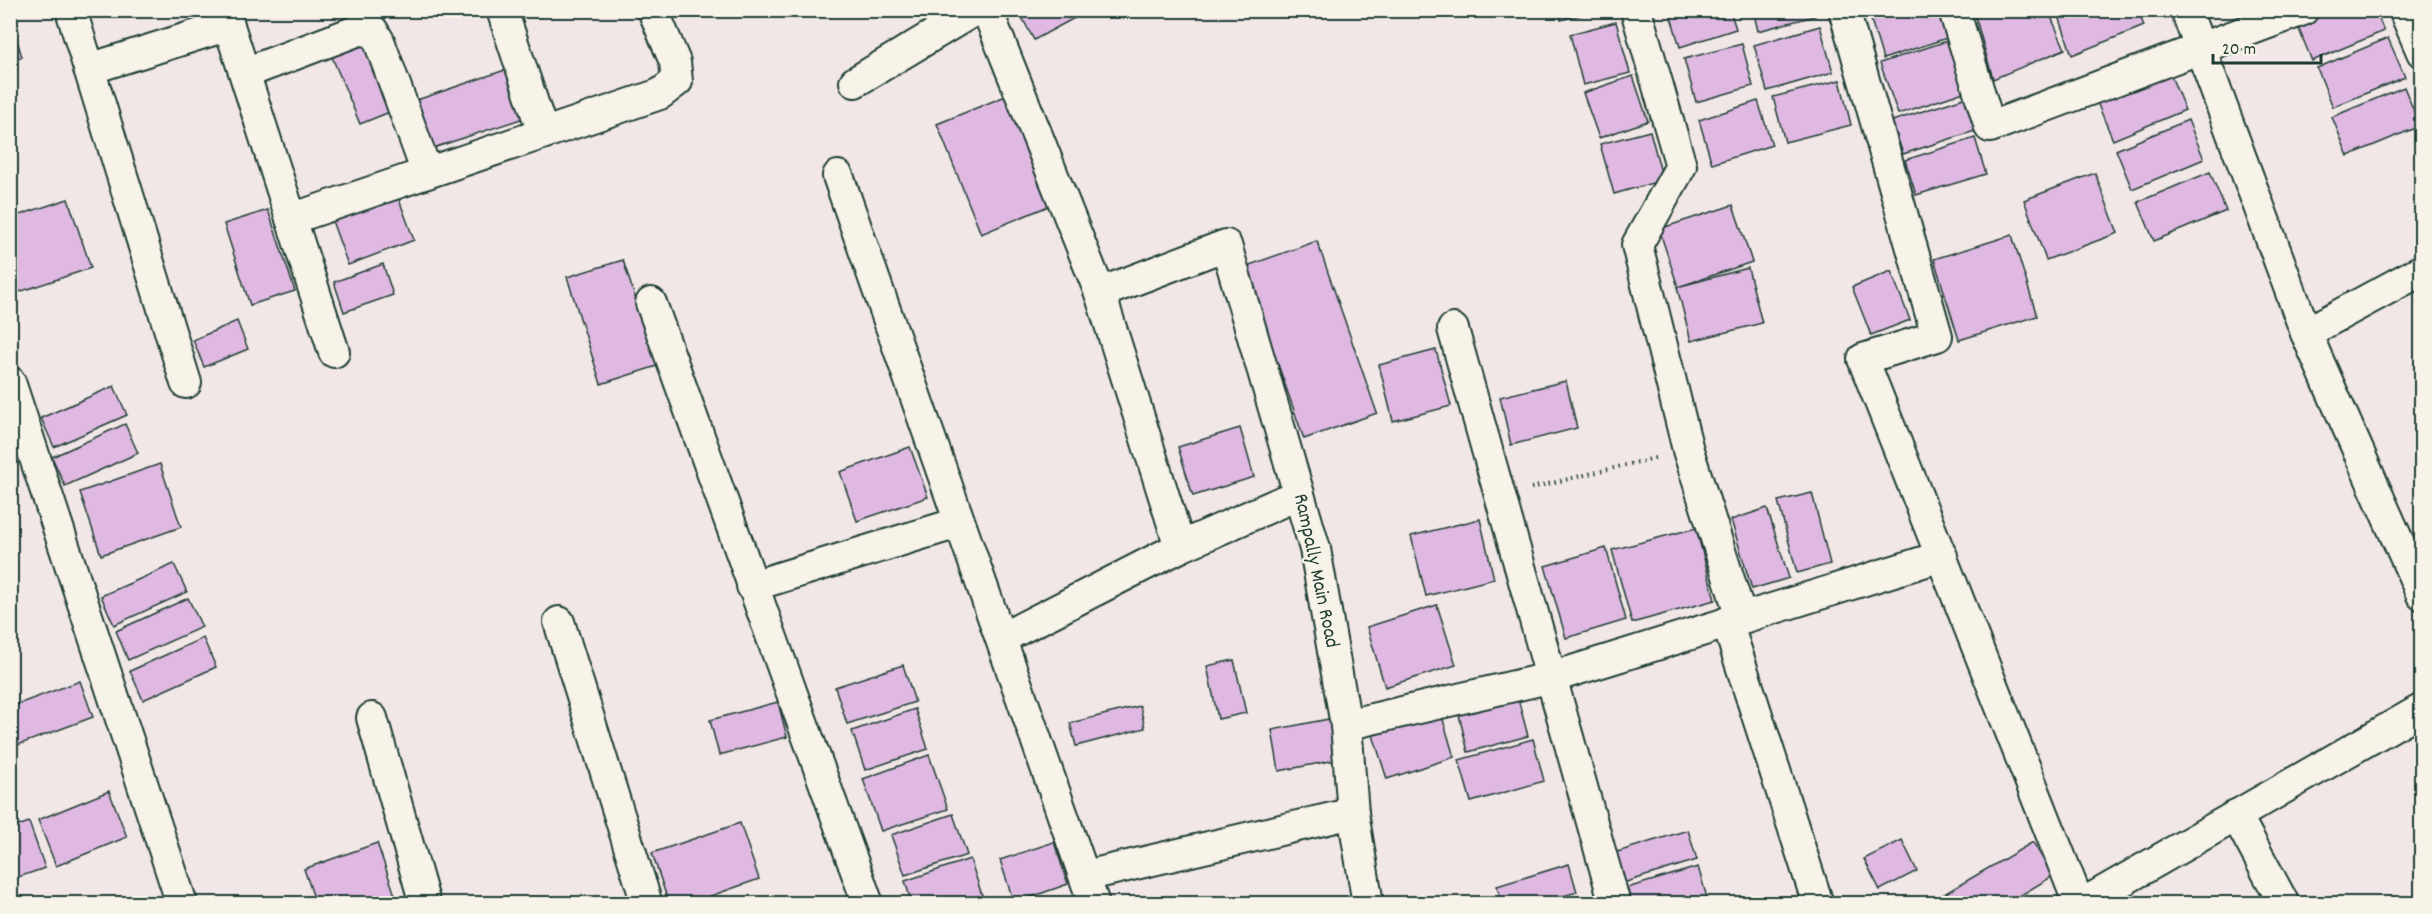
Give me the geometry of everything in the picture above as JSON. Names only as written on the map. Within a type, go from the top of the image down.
[{"type":"street","points":[[71,10],[186,382]]},
{"type":"street","points":[[502,10],[543,133]]},
{"type":"street","points":[[291,219],[660,94],[677,81],[675,62],[653,10]]},
{"type":"street","points":[[855,82],[975,10]]},
{"type":"street","points":[[987,10],[1100,293],[1180,547]]},
{"type":"street","points":[[1636,10],[1681,166],[1637,245],[1688,450],[1734,619],[1818,903]]},
{"type":"street","points":[[1844,10],[1937,336],[1863,359],[2081,903],[2421,710]]},
{"type":"street","points":[[1954,10],[1990,127],[2302,10]]},
{"type":"street","points":[[2186,10],[2306,333],[2421,595]]},
{"type":"street","points":[[2404,10],[2421,52]]},
{"type":"street","points":[[89,69],[227,18],[334,352]]},
{"type":"street","points":[[245,73],[359,30],[373,31],[379,41],[427,173]]},
{"type":"street","points":[[838,176],[1089,890],[1353,813]]},
{"type":"street","name":"Rampally Main Road","points":[[1100,293],[1226,245],[1315,549],[1346,725],[1353,813],[1368,903]]},
{"type":"street","points":[[2306,333],[2421,270]]},
{"type":"street","points":[[651,303],[868,903]]},
{"type":"street","points":[[1453,329],[1615,903]]},
{"type":"street","points":[[10,382],[182,903]]},
{"type":"street","points":[[1002,638],[1180,547],[1299,494]]},
{"type":"street","points":[[752,586],[958,522]]},
{"type":"street","points":[[1346,725],[1553,677],[1942,556]]},
{"type":"street","points":[[559,622],[647,903]]},
{"type":"street","points":[[372,718],[426,903]]},
{"type":"street","points":[[2236,815],[2284,903]]},
{"type":"path","points":[[1501,496],[1688,450]]},
{"type":"building","points":[[1018,10],[1089,10],[1034,40]]},
{"type":"building","points":[[1559,10],[1600,10],[1561,20]]},
{"type":"building","points":[[1669,10],[1730,10],[1736,29],[1680,47]]},
{"type":"building","points":[[1753,10],[1813,10],[1815,16],[1758,31]]},
{"type":"building","points":[[1868,10],[1942,10],[1950,37],[1883,59]]},
{"type":"building","points":[[1978,10],[2048,10],[2065,49],[1993,79],[1974,12]]},
{"type":"building","points":[[2057,10],[2138,10],[2144,26],[2072,55]]},
{"type":"building","points":[[2323,10],[2375,10],[2384,31],[2312,61],[2296,22]]},
{"type":"building","points":[[10,16],[22,57],[10,60]]},
{"type":"building","points":[[1616,22],[1630,73],[1583,85],[1570,34]]},
{"type":"building","points":[[1820,26],[1833,72],[1767,91],[1754,45]]},
{"type":"building","points":[[2388,38],[2405,77],[2333,107],[2317,68]]},
{"type":"building","points":[[1947,41],[1964,92],[1898,114],[1880,63]]},
{"type":"building","points":[[369,42],[397,109],[360,124],[332,57]]},
{"type":"building","points":[[1742,44],[1753,86],[1696,102],[1684,59]]},
{"type":"building","points":[[508,69],[524,118],[430,149],[414,101]]},
{"type":"building","points":[[2169,71],[2185,110],[2113,140],[2096,100]]},
{"type":"building","points":[[1633,76],[1648,121],[1599,138],[1583,93]]},
{"type":"building","points":[[1840,80],[1851,125],[1785,142],[1773,97]]},
{"type":"building","points":[[2404,87],[2420,126],[2348,156],[2332,117]]},
{"type":"building","points":[[1008,95],[1051,205],[981,234],[937,124]]},
{"type":"building","points":[[1967,97],[1978,130],[1903,154],[1892,121]]},
{"type":"building","points":[[1758,101],[1772,145],[1712,164],[1699,120]]},
{"type":"building","points":[[2188,120],[2204,159],[2132,189],[2116,150]]},
{"type":"building","points":[[1650,131],[1663,180],[1614,194],[1600,144]]},
{"type":"building","points":[[1975,138],[1986,174],[1916,195],[1905,160]]},
{"type":"building","points":[[2210,172],[2226,211],[2154,241],[2138,202]]},
{"type":"building","points":[[2095,173],[2118,233],[2046,260],[2024,200]]},
{"type":"building","points":[[397,194],[414,240],[348,265],[331,218]]},
{"type":"building","points":[[68,199],[91,268],[10,295],[10,218]]},
{"type":"building","points":[[1733,205],[1752,262],[1678,287],[1659,229]]},
{"type":"building","points":[[268,210],[295,291],[250,305],[224,224]]},
{"type":"building","points":[[2012,235],[2037,316],[1959,340],[1934,259]]},
{"type":"building","points":[[1317,241],[1377,413],[1304,439],[1244,267]]},
{"type":"building","points":[[623,260],[657,366],[601,384],[567,277]]},
{"type":"building","points":[[383,264],[393,295],[344,312],[334,282]]},
{"type":"building","points":[[1748,268],[1762,323],[1691,341],[1677,287]]},
{"type":"building","points":[[1891,271],[1910,320],[1871,335],[1852,287]]},
{"type":"building","points":[[237,321],[248,349],[204,367],[193,340]]},
{"type":"building","points":[[1436,350],[1451,406],[1393,421],[1379,365]]},
{"type":"building","points":[[1566,381],[1577,428],[1511,445],[1500,397]]},
{"type":"building","points":[[114,386],[127,415],[54,447],[41,418]]},
{"type":"building","points":[[125,424],[138,453],[65,486],[52,457]]},
{"type":"building","points":[[1240,428],[1254,477],[1193,496],[1178,447]]},
{"type":"building","points":[[910,447],[928,497],[857,521],[840,472]]},
{"type":"building","points":[[160,464],[181,527],[101,555],[80,492]]},
{"type":"building","points":[[1812,493],[1830,564],[1797,573],[1778,501]]},
{"type":"building","points":[[1767,508],[1789,578],[1752,589],[1731,520]]},
{"type":"building","points":[[1480,519],[1494,579],[1426,596],[1411,536]]},
{"type":"building","points":[[1696,528],[1715,600],[1632,623],[1612,550]]},
{"type":"building","points":[[1606,548],[1626,620],[1566,638],[1545,566]]},
{"type":"building","points":[[174,564],[187,592],[114,625],[101,596]]},
{"type":"building","points":[[188,598],[202,627],[128,660],[116,631]]},
{"type":"building","points":[[1437,605],[1456,665],[1385,687],[1367,627]]},
{"type":"building","points":[[203,638],[216,667],[143,700],[130,671]]},
{"type":"building","points":[[1234,660],[1246,713],[1218,719],[1207,666]]},
{"type":"building","points":[[903,665],[915,702],[847,724],[835,687]]},
{"type":"building","points":[[80,681],[93,717],[10,748],[10,707]]},
{"type":"building","points":[[1517,695],[1528,736],[1468,752],[1458,711]]},
{"type":"building","points":[[778,702],[787,737],[719,755],[710,720]]},
{"type":"building","points":[[1140,706],[1145,728],[1076,746],[1070,723]]},
{"type":"building","points":[[915,709],[928,749],[865,770],[852,731]]},
{"type":"building","points":[[1441,713],[1454,757],[1387,779],[1373,735]]},
{"type":"building","points":[[1334,718],[1341,759],[1279,771],[1272,730]]},
{"type":"building","points":[[1533,739],[1544,781],[1471,802],[1459,760]]},
{"type":"building","points":[[929,755],[948,809],[881,831],[863,779]]},
{"type":"building","points":[[109,791],[127,837],[56,866],[38,820]]},
{"type":"building","points":[[953,814],[967,855],[905,875],[891,835]]},
{"type":"building","points":[[29,822],[45,868],[10,880],[10,829]]},
{"type":"building","points":[[740,823],[759,879],[688,904],[669,904],[652,853]]},
{"type":"building","points":[[1688,830],[1697,860],[1623,883],[1614,853]]},
{"type":"building","points":[[1902,840],[1917,871],[1880,890],[1864,859]]},
{"type":"building","points":[[1054,842],[1068,884],[1014,903],[1000,860]]},
{"type":"building","points":[[2033,842],[2053,876],[2006,904],[1927,904]]},
{"type":"building","points":[[377,843],[398,904],[316,904],[304,869]]},
{"type":"building","points":[[970,859],[983,898],[966,904],[912,904],[905,881]]},
{"type":"building","points":[[1569,864],[1577,892],[1537,904],[1502,904],[1497,886]]},
{"type":"building","points":[[1698,867],[1708,901],[1700,904],[1632,904],[1627,888]]},
{"type":"building","points":[[983,899],[985,904],[970,904]]}]
